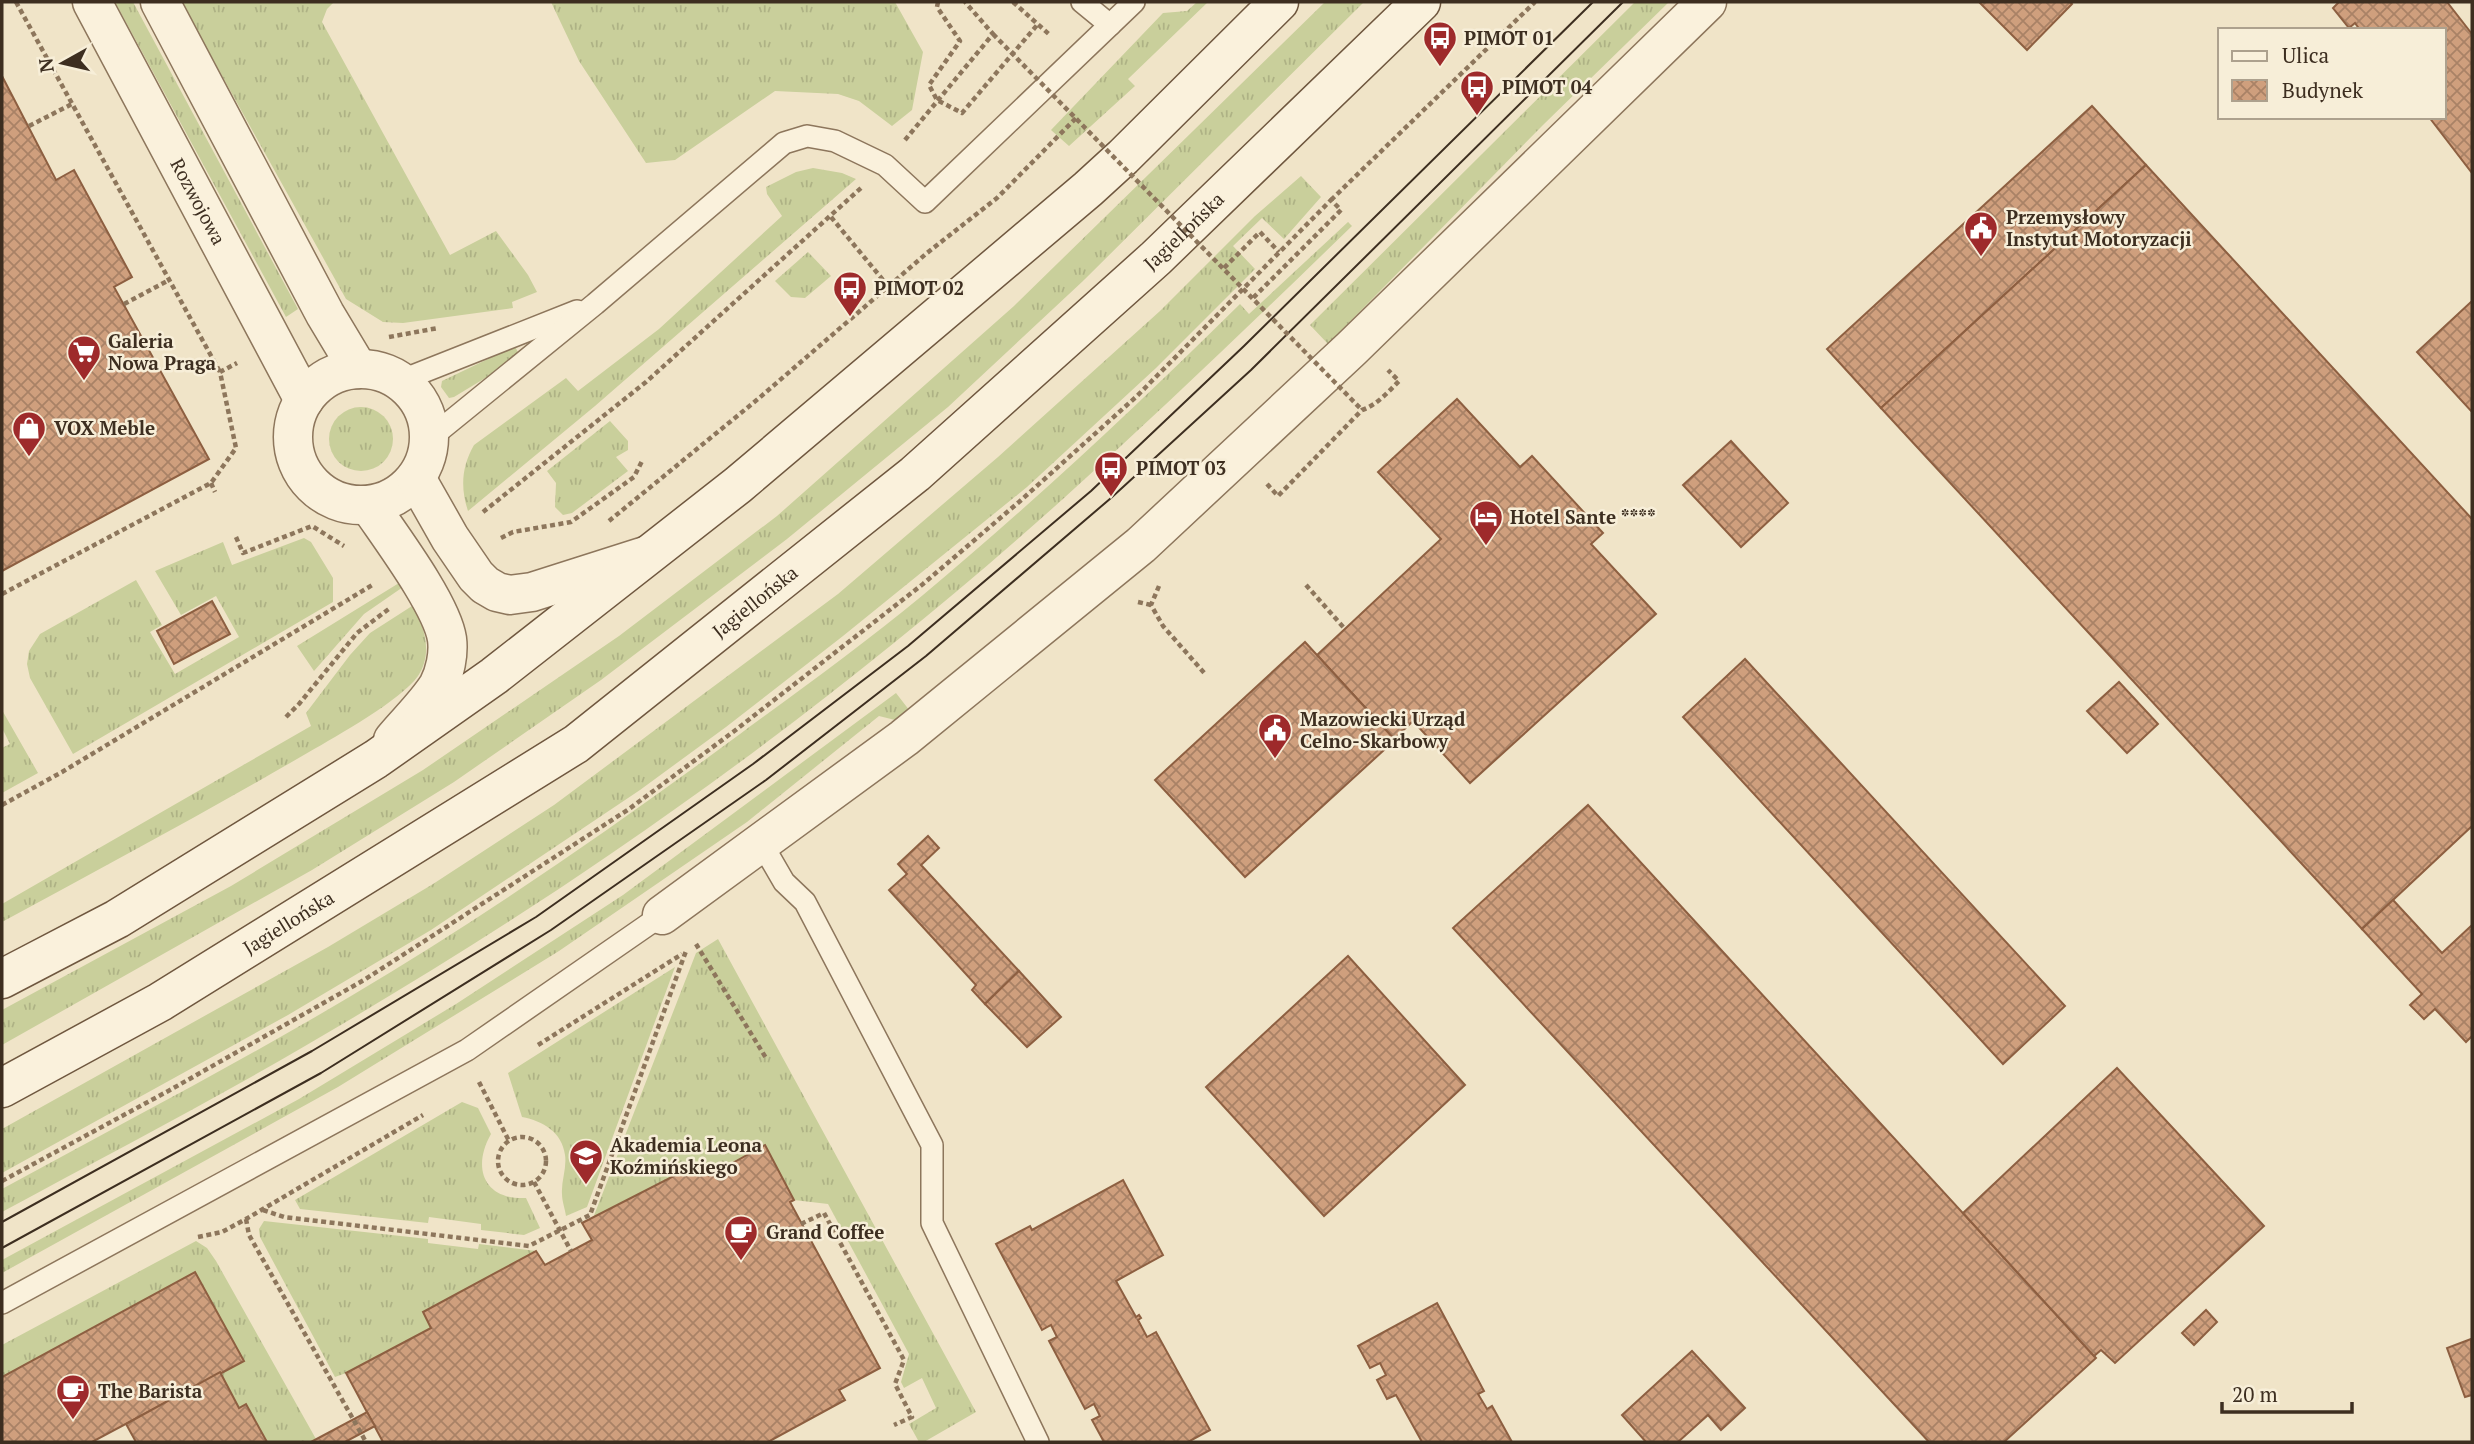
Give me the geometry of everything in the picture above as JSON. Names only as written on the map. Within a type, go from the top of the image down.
[{"type":"main road","name":"Rozwojowa","points":[[92,2],[304,400]]},
{"type":"main road","points":[[160,2],[325,313],[358,369]]},
{"type":"main road","points":[[2,978],[117,919],[376,759],[494,676],[738,485],[1088,189],[1279,2]]},
{"type":"main road","name":"Jagiellońska","points":[[2,1088],[160,1002],[576,744],[915,474],[1156,258],[1421,2]]},
{"type":"main road","points":[[662,915],[904,738],[1141,545],[1361,339],[1707,2]]},
{"type":"main road","points":[[358,369],[380,372],[400,381],[416,397],[426,417],[429,439],[425,460],[416,478],[395,495],[369,505],[349,504],[331,498],[316,488],[303,473],[293,438],[296,418],[304,400],[318,384],[337,374],[358,369]]},
{"type":"main road","points":[[416,478],[450,538],[476,576],[485,586],[497,592],[532,592],[650,554]]},
{"type":"main road","points":[[369,505],[440,618],[447,639],[446,664],[437,687],[376,759]]},
{"type":"lane","points":[[1082,2],[1110,25]]},
{"type":"lane","points":[[429,439],[595,304],[784,143],[807,136],[835,141],[885,165],[925,202],[1134,2]]},
{"type":"lane","points":[[400,381],[595,304]]},
{"type":"lane","points":[[762,844],[784,882],[805,902],[932,1145],[932,1223],[1038,1442]]},
{"type":"lane","points":[[2,1303],[467,1050],[662,915]]},
{"type":"path","points":[[16,2],[220,372]]},
{"type":"path","points":[[938,2],[937,7],[960,41],[929,85],[937,100],[962,113],[1038,24]]},
{"type":"path","points":[[965,2],[993,34],[1362,410]]},
{"type":"path","points":[[1013,2],[1054,39]]},
{"type":"path","points":[[2,1181],[364,980],[628,809],[733,732],[923,584],[1136,396],[1216,318],[1279,251],[1535,2]]},
{"type":"path","points":[[479,516],[646,382],[831,217],[885,165],[993,34]]},
{"type":"path","points":[[29,126],[72,104]]},
{"type":"path","points":[[603,525],[997,198],[1077,117]]},
{"type":"path","points":[[1252,298],[1341,210],[1331,200]]},
{"type":"path","points":[[831,217],[888,286]]},
{"type":"path","points":[[1224,268],[1260,232],[1279,251]]},
{"type":"path","points":[[124,304],[169,280]]},
{"type":"path","points":[[1261,479],[1278,496],[1362,410],[1371,407],[1399,382],[1386,368]]},
{"type":"path","points":[[497,541],[513,532],[571,523],[634,477],[642,461]]},
{"type":"path","points":[[2,594],[211,483],[215,492]]},
{"type":"path","points":[[236,537],[243,553],[312,526],[355,552]]},
{"type":"path","points":[[2,805],[62,772],[376,582],[369,572]]},
{"type":"path","points":[[1160,581],[1150,605],[1163,626],[1206,675]]},
{"type":"path","points":[[1306,585],[1345,629]]},
{"type":"path","points":[[286,717],[362,628],[391,607]]},
{"type":"path","points":[[696,944],[766,1058]]},
{"type":"path","points":[[262,1210],[284,1217],[529,1246],[590,1215],[686,951]]},
{"type":"path","points":[[479,1082],[509,1141]]},
{"type":"path","points":[[521,1137],[533,1140],[543,1149],[546,1161],[543,1173],[534,1182],[522,1186],[510,1183],[501,1174],[497,1162],[500,1149],[509,1141],[521,1137]]},
{"type":"path","points":[[534,1182],[571,1251]]},
{"type":"path","points":[[801,1224],[824,1213],[904,1360],[895,1384],[912,1418],[894,1425]]},
{"type":"path","points":[[246,1219],[249,1235],[366,1442]]},
{"type":"green space","points":[[115,2],[133,2],[298,309],[286,317]]},
{"type":"green space","points":[[181,2],[334,2],[327,9],[322,22],[450,255],[496,231],[537,292],[512,302],[513,308],[403,323],[383,322],[346,299]]},
{"type":"green space","points":[[551,2],[895,2],[923,52],[912,110],[892,126],[859,101],[838,94],[775,91],[675,160],[646,163],[579,61]]},
{"type":"green space","points":[[1197,2],[1208,2],[1128,79],[1135,86],[1069,146],[1051,130],[1163,13],[1187,11]]},
{"type":"green space","points":[[1325,2],[1364,2],[1083,281],[948,407],[787,539],[601,680],[454,782],[312,870],[2,1045],[2,1010],[231,886],[423,770],[619,636],[777,516],[1014,306]]},
{"type":"green space","points":[[1635,2],[1669,2],[1543,125],[1328,344],[1310,325]]},
{"type":"green space","points":[[813,168],[842,173],[856,179],[595,406],[468,511],[463,477],[474,445],[566,378],[578,391],[659,329],[782,216],[767,194],[766,187],[796,172]]},
{"type":"green space","points":[[1301,176],[1321,197],[1284,239],[1262,218],[1233,246],[1255,269],[1156,368],[1027,487],[726,727],[640,790],[431,930],[288,1015],[2,1173],[2,1129],[328,947],[433,884],[554,805],[838,594],[998,457],[1160,311],[1255,216]]},
{"type":"green space","points":[[1348,222],[1352,226],[1245,329],[1010,546],[844,683],[729,770],[575,878],[383,1000],[230,1089],[2,1212],[2,1189],[265,1046],[401,966],[597,837],[693,769],[923,595],[1084,453],[1240,304],[1249,314]]},
{"type":"green space","points":[[808,252],[831,276],[805,298],[791,297],[775,281]]},
{"type":"green space","points":[[515,346],[520,357],[454,397],[449,398],[441,387],[442,381]]},
{"type":"green space","points":[[361,407],[379,413],[387,421],[393,439],[387,457],[379,465],[361,471],[343,465],[335,457],[329,439],[335,421],[343,413]]},
{"type":"green space","points":[[610,421],[628,441],[628,450],[616,457],[628,471],[572,513],[563,515],[555,507],[556,483],[547,471]]},
{"type":"green space","points":[[304,538],[311,542],[333,578],[333,602],[73,754],[30,678],[27,664],[29,651],[40,634],[136,580],[162,625],[150,632],[175,674],[239,637],[216,596],[181,615],[155,571],[223,542],[232,565]]},
{"type":"green space","points":[[399,583],[403,587],[364,614],[314,671],[297,646]]},
{"type":"green space","points":[[412,606],[424,631],[425,658],[418,676],[398,696],[271,774],[2,922],[2,904],[311,726],[306,713],[350,655],[370,633]]},
{"type":"green space","points":[[896,693],[913,715],[903,722],[879,716],[747,822],[559,951],[338,1087],[2,1273],[2,1260],[299,1099],[456,1004],[623,895]]},
{"type":"green space","points":[[2,710],[38,773],[2,793],[2,748],[10,744],[2,728]]},
{"type":"green space","points":[[718,939],[976,1412],[924,1442],[919,1442],[909,1424],[936,1408],[922,1378],[904,1388],[901,1382],[909,1354],[828,1204],[794,1200],[765,1146],[709,1176],[701,1162],[593,1218],[696,953]]},
{"type":"green space","points":[[675,967],[587,1207],[566,1216],[562,1194],[565,1160],[563,1147],[550,1129],[537,1121],[522,1117],[508,1073]]},
{"type":"green space","points":[[462,1102],[478,1108],[491,1134],[482,1158],[485,1179],[500,1193],[526,1198],[540,1228],[524,1235],[481,1230],[481,1224],[429,1217],[428,1223],[300,1209],[295,1200]]},
{"type":"green space","points":[[264,1221],[428,1239],[428,1243],[478,1249],[479,1244],[536,1251],[423,1312],[431,1328],[335,1377],[260,1237],[259,1229]]},
{"type":"green space","points":[[196,1241],[207,1248],[216,1261],[316,1439],[311,1442],[267,1442],[246,1404],[239,1408],[220,1372],[243,1360],[195,1272],[2,1377],[2,1345]]},
{"type":"building","points":[[1979,2],[2070,2],[2072,4],[2027,50]]},
{"type":"building","points":[[2339,2],[2447,2],[2472,34],[2472,173],[2431,119],[2446,119],[2446,28],[2359,28],[2355,23],[2349,28],[2333,8]]},
{"type":"building","name":"Galeria Nowa Praga","points":[[2,76],[56,180],[74,170],[132,277],[114,287],[209,459],[2,571]]},
{"type":"building","points":[[2092,106],[2146,165],[1881,408],[1827,349]]},
{"type":"building","points":[[2146,165],[2472,519],[2472,826],[2362,929],[1881,408]]},
{"type":"building","points":[[2472,301],[2472,412],[2417,352]]},
{"type":"building","points":[[1457,399],[1520,467],[1532,456],[1603,533],[1591,544],[1656,614],[1470,783],[1413,721],[1394,739],[1317,655],[1441,539],[1378,472]]},
{"type":"building","points":[[1731,441],[1788,503],[1741,547],[1683,485]]},
{"type":"building","points":[[212,601],[230,634],[174,664],[157,631]]},
{"type":"building","name":"Mazowiecki Urząd Celno-Skarbowy","points":[[1305,642],[1395,740],[1245,877],[1155,780]]},
{"type":"building","points":[[1745,659],[2065,1006],[2003,1064],[1683,717]]},
{"type":"building","points":[[2119,682],[2158,724],[2127,753],[2087,711]]},
{"type":"building","points":[[1588,805],[2096,1358],[2004,1442],[1929,1442],[1453,928]]},
{"type":"building","points":[[928,836],[939,848],[921,865],[1019,971],[985,1004],[972,990],[976,985],[889,890],[907,874],[898,864]]},
{"type":"building","points":[[2393,900],[2442,953],[2472,925],[2472,1036],[2466,1042],[2435,1009],[2424,1019],[2410,1005],[2422,994],[2362,929]]},
{"type":"building","points":[[1348,956],[1465,1085],[1324,1216],[1206,1087]]},
{"type":"building","points":[[1019,971],[1061,1017],[1027,1047],[985,1004]]},
{"type":"building","points":[[2117,1068],[2264,1226],[2115,1363],[2101,1350],[2094,1356],[1963,1213]]},
{"type":"building","points":[[765,1145],[794,1200],[790,1202],[880,1368],[839,1390],[845,1400],[768,1442],[383,1442],[346,1373],[431,1328],[423,1312],[536,1251],[545,1265],[592,1240],[582,1223],[701,1162],[709,1176]]},
{"type":"building","points":[[1123,1180],[1163,1255],[1116,1281],[1136,1317],[1139,1315],[1141,1318],[1138,1320],[1147,1337],[1156,1332],[1210,1430],[1188,1442],[1104,1442],[1092,1420],[1100,1416],[1094,1404],[1085,1409],[1049,1341],[1057,1337],[1051,1325],[1042,1330],[996,1244],[1030,1226],[1032,1230]]},
{"type":"building","points":[[195,1272],[244,1361],[92,1442],[2,1442],[2,1377]]},
{"type":"building","points":[[1437,1303],[1484,1391],[1478,1394],[1487,1409],[1492,1406],[1512,1442],[1422,1442],[1396,1395],[1387,1399],[1377,1380],[1386,1375],[1380,1363],[1370,1368],[1358,1346]]},
{"type":"building","points":[[2206,1310],[2217,1322],[2194,1345],[2182,1333]]},
{"type":"building","points":[[2471,1339],[2472,1395],[2465,1397],[2447,1348]]},
{"type":"building","points":[[1692,1351],[1745,1408],[1721,1430],[1708,1415],[1678,1442],[1646,1442],[1622,1415]]},
{"type":"building","points":[[220,1372],[239,1408],[246,1404],[267,1442],[136,1442],[126,1424]]},
{"type":"building","points":[[367,1412],[375,1426],[345,1442],[311,1442]]},
{"type":"tram line","points":[[2,1222],[312,1051],[536,917],[753,764],[908,646],[1091,491],[1244,346],[1593,2]]},
{"type":"tram line","points":[[2,1248],[321,1073],[551,930],[766,780],[926,656],[1111,498],[1251,370],[1623,2]]},
{"type":"place","name":"PIMOT 01","points":[[1440,68]]},
{"type":"place","name":"PIMOT 04","points":[[1477,117]]},
{"type":"place","name":"Przemysłowy Instytut Motoryzacji","points":[[1981,258]]},
{"type":"place","name":"PIMOT 02","points":[[850,318]]},
{"type":"place","name":"Galeria Nowa Praga","points":[[84,382]]},
{"type":"place","name":"VOX Meble","points":[[29,458]]},
{"type":"place","name":"PIMOT 03","points":[[1111,498]]},
{"type":"place","name":"Hotel Sante ****","points":[[1486,547]]},
{"type":"place","name":"Mazowiecki Urząd Celno-Skarbowy","points":[[1275,760]]},
{"type":"place","name":"Akademia Leona Koźmińskiego","points":[[586,1186]]},
{"type":"place","name":"Grand Coffee","points":[[741,1262]]},
{"type":"place","name":"The Barista","points":[[73,1421]]}]
